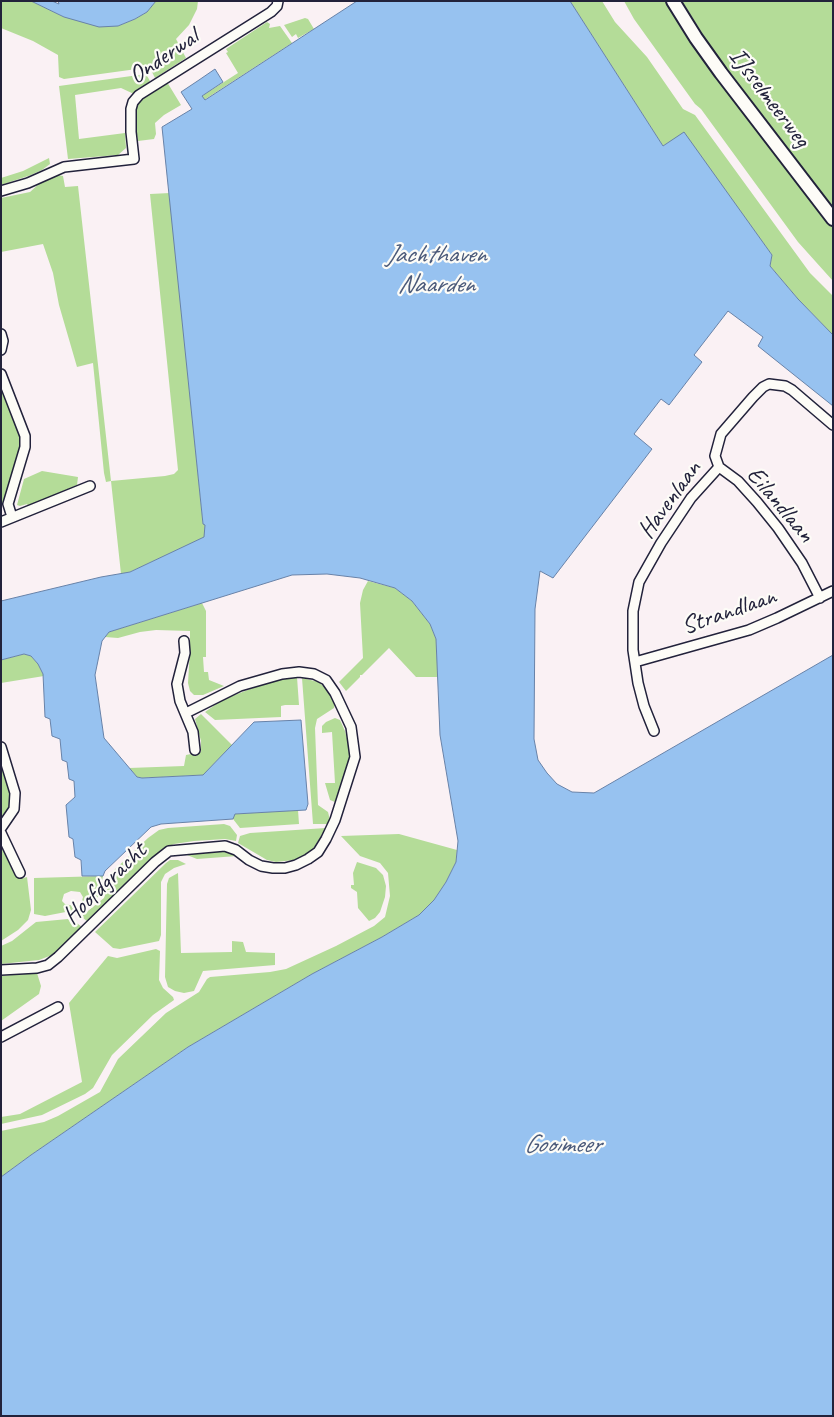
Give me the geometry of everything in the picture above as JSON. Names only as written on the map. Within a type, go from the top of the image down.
[{"type":"main road","name":"IJsselmeerweg","points":[[673,1],[716,66],[833,219]]},
{"type":"street","name":"Onderwal","points":[[1,191],[28,183],[64,167],[134,159],[131,109],[139,95],[271,12],[278,1]]},
{"type":"street","points":[[1,334],[3,341],[1,350]]},
{"type":"street","points":[[1,374],[25,436],[25,447],[8,504],[12,517]]},
{"type":"street","name":"Havenlaan","points":[[654,731],[644,706],[632,636],[633,611],[639,582],[661,543],[691,498],[719,467],[715,456],[721,434],[753,397],[769,384],[785,386],[792,390],[833,425]]},
{"type":"street","name":"Eilandlaan","points":[[719,467],[738,481],[778,528],[802,563],[820,598]]},
{"type":"street","points":[[1,522],[90,486]]},
{"type":"street","name":"Strandlaan","points":[[635,662],[748,630],[778,618],[833,591]]},
{"type":"street","points":[[184,641],[185,653],[177,684],[180,701],[193,732],[195,750]]},
{"type":"street","name":"Hoofdgracht","points":[[1,970],[37,968],[48,964],[58,957],[155,862],[169,851],[226,846],[236,850],[255,863],[273,868],[285,868],[296,865],[318,852],[335,820],[355,757],[351,727],[335,693],[326,680],[307,673],[282,674],[240,686],[186,713]]},
{"type":"street","points":[[1,747],[16,793],[14,809],[1,828]]},
{"type":"street","points":[[1,833],[20,872]]},
{"type":"street","points":[[1,1037],[58,1007]]},
{"type":"green space","points":[[1,1],[31,1],[64,17],[118,26],[147,12],[156,1],[198,1],[197,9],[189,25],[176,39],[186,58],[155,78],[151,70],[144,68],[64,79],[59,77],[58,55],[33,41],[1,28]]},
{"type":"green space","points":[[570,1],[602,1],[615,22],[647,57],[683,109],[695,115],[810,273],[833,296],[833,335],[798,299],[770,266],[772,255],[684,133],[663,146]]},
{"type":"green space","points":[[624,1],[668,1],[726,88],[833,227],[833,281],[798,242],[701,109],[695,104],[634,19]]},
{"type":"green space","points":[[682,1],[833,1],[833,210],[724,68]]},
{"type":"green space","points":[[305,18],[308,19],[314,29],[298,38],[296,34],[292,37],[284,25]]},
{"type":"green space","points":[[267,22],[270,24],[269,28],[280,26],[292,43],[204,100],[202,96],[238,73],[226,53],[228,52],[226,49]]},
{"type":"green space","points":[[146,74],[150,81],[134,94],[121,88],[75,95],[79,139],[125,133],[126,148],[118,155],[68,159],[59,86]]},
{"type":"green space","points":[[167,82],[181,105],[155,123],[156,134],[154,139],[138,141],[135,120],[138,101]]},
{"type":"green space","points":[[49,158],[50,164],[42,170],[1,185],[1,178],[23,171]]},
{"type":"green space","points":[[57,175],[63,176],[65,187],[78,186],[111,481],[106,482],[93,363],[77,367],[59,305],[53,273],[43,244],[1,252],[1,198],[30,192],[41,182]]},
{"type":"green space","points":[[170,193],[205,537],[130,572],[121,574],[111,481],[165,476],[174,474],[178,470],[150,194]]},
{"type":"green space","points":[[1,386],[23,442],[5,504],[1,502]]},
{"type":"green space","points":[[42,471],[78,477],[77,485],[28,506],[27,504],[17,505],[24,479]]},
{"type":"green space","points":[[368,581],[395,588],[412,601],[430,624],[436,639],[438,677],[416,677],[389,648],[346,691],[339,682],[363,658],[360,603],[363,590]]},
{"type":"green space","points":[[202,603],[206,611],[206,657],[203,657],[204,672],[208,672],[209,680],[224,686],[203,695],[194,695],[190,691],[188,683],[190,631],[156,630],[118,638],[105,637],[109,632]]},
{"type":"green space","points":[[24,654],[31,656],[38,664],[44,676],[1,683],[1,660]]},
{"type":"green space","points":[[297,677],[299,705],[281,706],[281,717],[215,720],[205,712],[222,700],[263,684],[280,678]]},
{"type":"green space","points":[[302,678],[319,682],[332,695],[335,704],[334,708],[317,719],[315,728],[318,805],[328,812],[330,820],[328,824],[313,824]]},
{"type":"green space","points":[[201,714],[232,745],[203,775],[142,778],[137,777],[129,768],[184,766],[186,755],[201,752],[201,741],[195,719]]},
{"type":"green space","points":[[335,718],[340,720],[345,731],[351,755],[335,802],[330,800],[325,783],[335,783],[332,732],[322,733],[322,726]]},
{"type":"green space","points":[[1,761],[12,800],[9,810],[1,821]]},
{"type":"green space","points":[[298,810],[299,824],[240,828],[233,819],[234,814]]},
{"type":"green space","points":[[224,824],[230,826],[237,835],[236,841],[225,839],[194,841],[174,844],[161,850],[88,922],[83,918],[83,915],[104,898],[110,874],[159,830]]},
{"type":"green space","points":[[326,828],[313,849],[303,857],[294,860],[276,862],[267,860],[238,843],[240,836],[250,833]]},
{"type":"green space","points":[[399,834],[457,850],[456,862],[446,882],[434,900],[419,915],[312,974],[188,1047],[1,1177],[1,1131],[44,1122],[100,1092],[118,1059],[166,1013],[199,992],[207,979],[210,977],[286,969],[336,946],[374,926],[385,917],[390,896],[388,873],[380,863],[360,856],[341,836]]},
{"type":"green space","points":[[1,847],[20,879],[27,877],[31,910],[28,920],[18,930],[1,941]]},
{"type":"green space","points":[[222,850],[237,856],[197,859],[187,855],[186,852]]},
{"type":"green space","points":[[170,860],[178,860],[186,864],[174,868],[165,874],[161,882],[161,935],[159,941],[120,949],[113,948],[95,932]]},
{"type":"green space","points":[[357,862],[376,868],[383,875],[386,886],[380,912],[369,921],[358,908],[357,892],[351,888],[351,885],[354,885],[353,873]]},
{"type":"green space","points":[[178,873],[181,953],[232,952],[232,941],[243,942],[246,952],[275,953],[275,965],[203,971],[194,991],[184,993],[168,987],[165,977],[167,884],[169,878]]},
{"type":"green space","points":[[103,876],[99,896],[85,908],[81,905],[83,897],[80,892],[71,891],[64,894],[62,901],[65,904],[74,906],[77,908],[76,910],[45,916],[34,914],[34,878]]},
{"type":"green space","points":[[68,919],[82,927],[52,955],[39,960],[1,964],[1,946],[12,941],[36,922]]},
{"type":"green space","points":[[156,949],[160,951],[159,980],[163,988],[174,1000],[153,1015],[112,1055],[93,1088],[85,1094],[42,1115],[1,1124],[1,1117],[20,1114],[82,1082],[69,1003],[108,956],[117,958]]},
{"type":"green space","points":[[37,973],[41,986],[39,994],[1,1021],[1,976]]},
{"type":"water","points":[[31,1],[52,1],[59,4],[58,1],[156,1],[147,12],[135,19],[118,26],[99,27],[64,17]]},
{"type":"water","points":[[357,1],[570,1],[663,146],[684,132],[772,255],[770,266],[798,299],[833,335],[833,406],[758,346],[763,337],[728,311],[694,355],[702,362],[669,405],[661,399],[634,434],[652,449],[553,578],[540,571],[535,609],[534,739],[538,760],[557,784],[572,792],[594,793],[833,655],[833,1416],[1,1416],[1,1177],[188,1047],[312,974],[419,915],[434,900],[456,862],[458,841],[440,735],[436,639],[430,624],[412,601],[395,588],[360,578],[327,574],[292,575],[109,632],[102,641],[95,675],[104,738],[137,777],[203,775],[254,722],[301,720],[308,804],[306,810],[235,814],[233,819],[161,824],[151,827],[105,871],[103,876],[82,876],[81,860],[75,857],[73,839],[69,837],[66,805],[75,797],[74,781],[69,779],[67,762],[62,760],[60,739],[52,736],[50,719],[45,717],[43,674],[31,656],[24,654],[1,660],[1,601],[130,572],[204,537],[205,525],[203,524],[162,127],[192,109],[181,92],[215,69],[223,82],[202,96],[205,100]]},
{"type":"water label","name":"Jachthaven Naarden","points":[[436,270]]},
{"type":"water label","name":"Gooimeer","points":[[562,1145]]}]
